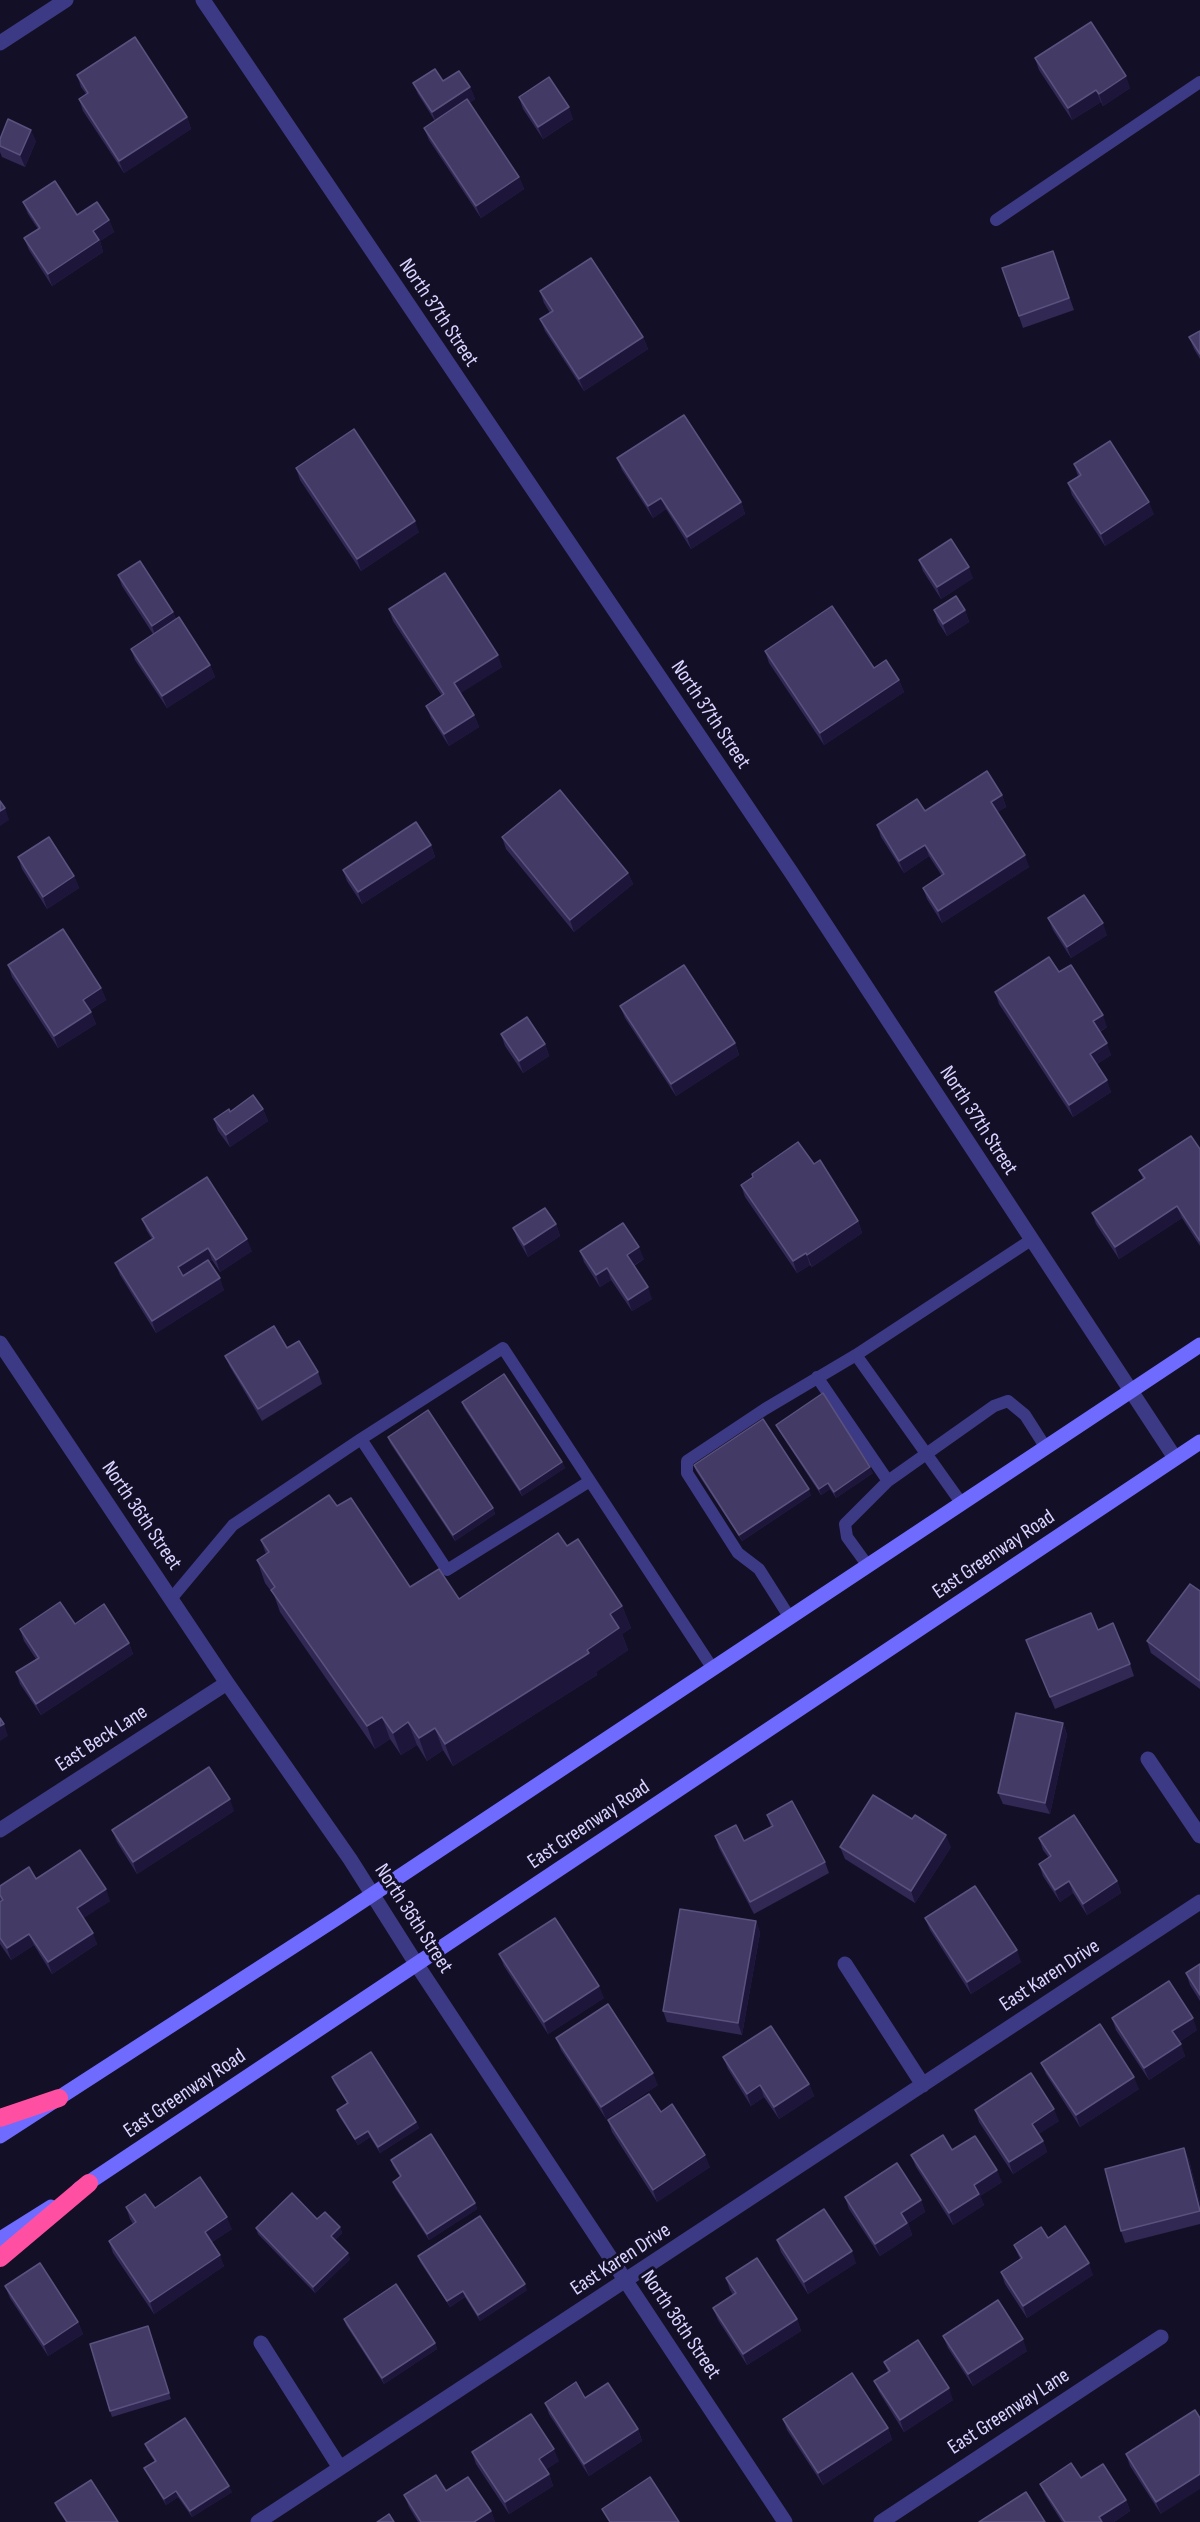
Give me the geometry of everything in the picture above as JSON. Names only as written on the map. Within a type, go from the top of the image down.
[{"type":"highway","points":[[0,2118],[59,2098]]},
{"type":"highway","points":[[0,2258],[89,2183]]},
{"type":"main road","points":[[0,2136],[373,1895],[1200,1345]]},
{"type":"main road","name":"East Greenway Road","points":[[0,2239],[89,2183],[1200,1442]]},
{"type":"street","points":[[0,43],[66,0]]},
{"type":"street","name":"North 37th Street","points":[[203,0],[791,872],[1175,1458]]},
{"type":"street","name":"North 36th Street","points":[[0,1343],[227,1683],[373,1895],[785,2522]]},
{"type":"street","name":"East Beck Lane","points":[[0,1830],[227,1683]]},
{"type":"street","points":[[1148,1760],[1200,1836]]},
{"type":"street","name":"East Karen Drive","points":[[258,2522],[626,2282],[1200,1902]]},
{"type":"street","points":[[845,1964],[923,2085]]},
{"type":"street","name":"East Greenway Lane","points":[[881,2522],[1161,2337]]},
{"type":"street","points":[[261,2343],[340,2468]]},
{"type":"lane","points":[[996,220],[1200,82]]},
{"type":"lane","points":[[790,1617],[759,1569],[738,1553],[687,1473],[687,1461],[817,1377],[856,1355],[1031,1240]]},
{"type":"lane","points":[[171,1599],[233,1525],[503,1348],[713,1669]]},
{"type":"lane","points":[[856,1355],[962,1504]]},
{"type":"lane","points":[[817,1377],[888,1481]]},
{"type":"lane","points":[[868,1566],[847,1537],[845,1524],[888,1481],[994,1406],[1008,1401],[1025,1416],[1046,1448]]},
{"type":"lane","points":[[361,1439],[447,1570],[590,1481]]},
{"type":"building","points":[[1091,22],[1126,76],[1099,94],[1096,90],[1068,108],[1035,58]]},
{"type":"building","points":[[135,37],[187,117],[119,161],[79,99],[88,93],[77,75]]},
{"type":"building","points":[[435,69],[443,81],[459,71],[470,87],[432,112],[413,83]]},
{"type":"building","points":[[549,77],[569,107],[538,127],[519,97]]},
{"type":"building","points":[[467,99],[519,177],[476,206],[424,128]]},
{"type":"building","points":[[8,119],[31,130],[20,155],[0,146],[0,139]]},
{"type":"building","points":[[55,181],[77,215],[97,202],[109,220],[93,231],[99,240],[48,274],[24,238],[40,228],[23,202]]},
{"type":"building","points":[[1053,251],[1069,298],[1019,316],[1002,268]]},
{"type":"building","points":[[591,258],[643,337],[579,379],[540,319],[553,311],[540,291]]},
{"type":"building","points":[[1200,331],[1200,354],[1189,337]]},
{"type":"building","points":[[684,415],[741,502],[687,537],[661,498],[648,506],[617,458]]},
{"type":"building","points":[[354,429],[415,521],[357,559],[296,468]]},
{"type":"building","points":[[1110,441],[1149,502],[1101,534],[1068,483],[1081,475],[1074,464]]},
{"type":"building","points":[[951,539],[969,567],[937,587],[919,560]]},
{"type":"building","points":[[140,561],[173,612],[152,626],[118,575]]},
{"type":"building","points":[[445,573],[498,655],[454,683],[474,715],[444,734],[426,706],[444,694],[389,609]]},
{"type":"building","points":[[956,596],[965,610],[943,624],[934,610]]},
{"type":"building","points":[[832,606],[874,668],[886,660],[899,680],[820,733],[765,651]]},
{"type":"building","points":[[179,617],[210,665],[162,696],[131,649]]},
{"type":"building","points":[[987,771],[1002,795],[991,802],[1025,855],[938,911],[923,888],[944,874],[925,845],[899,861],[877,825],[917,799],[925,811]]},
{"type":"building","points":[[560,790],[628,873],[570,920],[502,837]]},
{"type":"building","points":[[0,801],[5,808],[0,811]]},
{"type":"building","points":[[416,822],[431,845],[358,892],[343,870]]},
{"type":"building","points":[[49,837],[74,876],[43,897],[18,857]]},
{"type":"building","points":[[1084,895],[1103,923],[1067,947],[1048,918]]},
{"type":"building","points":[[63,929],[101,988],[83,1000],[91,1012],[54,1036],[8,965]]},
{"type":"building","points":[[1049,957],[1059,972],[1071,965],[1103,1015],[1093,1021],[1107,1043],[1090,1054],[1107,1080],[1069,1105],[995,992]]},
{"type":"building","points":[[684,965],[735,1043],[671,1084],[620,1006]]},
{"type":"building","points":[[527,1017],[545,1044],[519,1061],[501,1034]]},
{"type":"building","points":[[253,1095],[263,1109],[226,1135],[214,1119],[229,1109],[230,1112]]},
{"type":"building","points":[[1191,1136],[1200,1149],[1200,1241],[1177,1206],[1115,1247],[1092,1213],[1145,1178],[1139,1170]]},
{"type":"building","points":[[798,1142],[814,1164],[820,1160],[858,1221],[807,1255],[806,1253],[793,1261],[741,1185],[753,1177],[752,1174]]},
{"type":"building","points":[[207,1177],[247,1239],[216,1260],[208,1248],[178,1267],[183,1276],[208,1260],[220,1278],[152,1321],[115,1263],[154,1238],[142,1219]]},
{"type":"building","points":[[545,1208],[556,1224],[524,1245],[513,1228]]},
{"type":"building","points":[[623,1223],[639,1247],[627,1255],[648,1287],[628,1300],[607,1268],[596,1275],[580,1251]]},
{"type":"building","points":[[274,1326],[287,1348],[299,1341],[318,1372],[258,1409],[225,1356]]},
{"type":"building","points":[[504,1374],[562,1462],[520,1490],[462,1402]]},
{"type":"building","points":[[823,1393],[870,1467],[834,1492],[828,1483],[819,1489],[776,1425]]},
{"type":"building","points":[[428,1410],[493,1508],[453,1535],[388,1437]]},
{"type":"building","points":[[763,1419],[809,1489],[739,1535],[694,1465]]},
{"type":"building","points":[[329,1495],[337,1506],[351,1498],[410,1587],[439,1569],[459,1599],[558,1533],[567,1546],[578,1539],[622,1606],[610,1614],[619,1628],[587,1650],[589,1653],[445,1744],[435,1728],[419,1738],[408,1722],[393,1733],[382,1717],[367,1726],[271,1590],[275,1587],[257,1560],[269,1552],[261,1540]]},
{"type":"building","points":[[1190,1584],[1200,1591],[1200,1681],[1147,1641]]},
{"type":"building","points":[[60,1602],[75,1624],[104,1604],[129,1643],[36,1704],[16,1672],[39,1658],[20,1629]]},
{"type":"building","points":[[1091,1613],[1098,1630],[1113,1623],[1130,1664],[1050,1697],[1026,1640]]},
{"type":"building","points":[[1016,1713],[1063,1723],[1045,1803],[998,1793]]},
{"type":"building","points":[[209,1767],[230,1799],[133,1862],[112,1830]]},
{"type":"building","points":[[873,1795],[912,1819],[915,1815],[946,1835],[911,1891],[840,1847]]},
{"type":"building","points":[[792,1801],[825,1862],[750,1902],[715,1836],[736,1825],[744,1841],[773,1826],[767,1815]]},
{"type":"building","points":[[1074,1815],[1117,1881],[1083,1904],[1069,1881],[1055,1890],[1039,1864],[1051,1856],[1039,1838]]},
{"type":"building","points":[[80,1850],[106,1889],[77,1908],[93,1933],[48,1962],[29,1934],[7,1948],[0,1938],[0,1902],[3,1900],[0,1895],[0,1886],[29,1867],[36,1879]]},
{"type":"building","points":[[975,1886],[1017,1950],[967,1982],[925,1918]]},
{"type":"building","points":[[680,1909],[756,1921],[738,2023],[663,2011]]},
{"type":"building","points":[[555,1918],[599,1986],[544,2022],[499,1954]]},
{"type":"building","points":[[1200,1964],[1200,1995],[1186,1973]]},
{"type":"building","points":[[1169,1981],[1193,2018],[1172,2031],[1181,2044],[1144,2068],[1112,2018]]},
{"type":"building","points":[[608,2004],[653,2073],[601,2107],[556,2038]]},
{"type":"building","points":[[1100,2024],[1134,2077],[1076,2115],[1041,2063]]},
{"type":"building","points":[[771,2026],[809,2084],[774,2107],[760,2085],[747,2094],[723,2057]]},
{"type":"building","points":[[371,2052],[416,2122],[378,2147],[368,2131],[355,2139],[337,2110],[348,2103],[332,2077]]},
{"type":"building","points":[[1031,2073],[1054,2109],[1032,2124],[1043,2141],[1009,2162],[975,2110]]},
{"type":"building","points":[[649,2094],[661,2112],[672,2104],[705,2155],[653,2190],[608,2120]]},
{"type":"building","points":[[431,2134],[475,2203],[427,2234],[393,2182],[401,2176],[391,2160]]},
{"type":"building","points":[[943,2135],[952,2150],[975,2136],[997,2170],[974,2185],[979,2194],[949,2213],[911,2155]]},
{"type":"building","points":[[1184,2148],[1200,2211],[1121,2231],[1105,2169]]},
{"type":"building","points":[[897,2163],[921,2200],[901,2213],[907,2223],[875,2244],[845,2197]]},
{"type":"building","points":[[200,2177],[227,2217],[205,2232],[220,2255],[150,2302],[109,2241],[136,2222],[126,2207],[145,2194],[155,2208]]},
{"type":"building","points":[[292,2193],[317,2219],[325,2212],[340,2227],[331,2236],[348,2253],[313,2287],[256,2228]]},
{"type":"building","points":[[824,2209],[852,2251],[804,2282],[777,2240]]},
{"type":"building","points":[[480,2216],[525,2284],[478,2315],[463,2291],[447,2301],[418,2256]]},
{"type":"building","points":[[1065,2226],[1089,2263],[1023,2306],[1001,2272],[1022,2258],[1014,2245],[1041,2227],[1048,2238]]},
{"type":"building","points":[[757,2258],[797,2319],[743,2354],[713,2308],[736,2293],[726,2278]]},
{"type":"building","points":[[40,2263],[78,2322],[44,2345],[5,2286]]},
{"type":"building","points":[[396,2284],[435,2343],[382,2378],[344,2319]]},
{"type":"building","points":[[998,2300],[1023,2339],[968,2374],[943,2336]]},
{"type":"building","points":[[148,2326],[169,2393],[110,2411],[90,2344]]},
{"type":"building","points":[[918,2340],[949,2388],[900,2420],[874,2381],[890,2371],[884,2362]]},
{"type":"building","points":[[852,2373],[888,2428],[818,2473],[783,2419]]},
{"type":"building","points":[[576,2382],[585,2398],[608,2383],[638,2429],[584,2464],[545,2403]]},
{"type":"building","points":[[1195,2410],[1200,2418],[1200,2474],[1156,2502],[1126,2454]]},
{"type":"building","points":[[531,2414],[554,2449],[539,2459],[549,2474],[505,2502],[472,2452]]},
{"type":"building","points":[[185,2418],[229,2486],[190,2511],[176,2491],[164,2499],[144,2468],[156,2461],[145,2444]]},
{"type":"building","points":[[1071,2463],[1081,2478],[1103,2464],[1126,2500],[1099,2517],[1102,2522],[1065,2522],[1040,2484]]},
{"type":"building","points":[[436,2475],[446,2491],[468,2477],[491,2511],[474,2522],[421,2522],[404,2495]]},
{"type":"building","points":[[650,2477],[679,2522],[610,2522],[602,2509]]},
{"type":"building","points":[[91,2480],[118,2522],[67,2522],[55,2503]]},
{"type":"building","points":[[1026,2492],[1045,2522],[979,2522]]},
{"type":"building","points":[[389,2514],[394,2522],[377,2522]]}]
